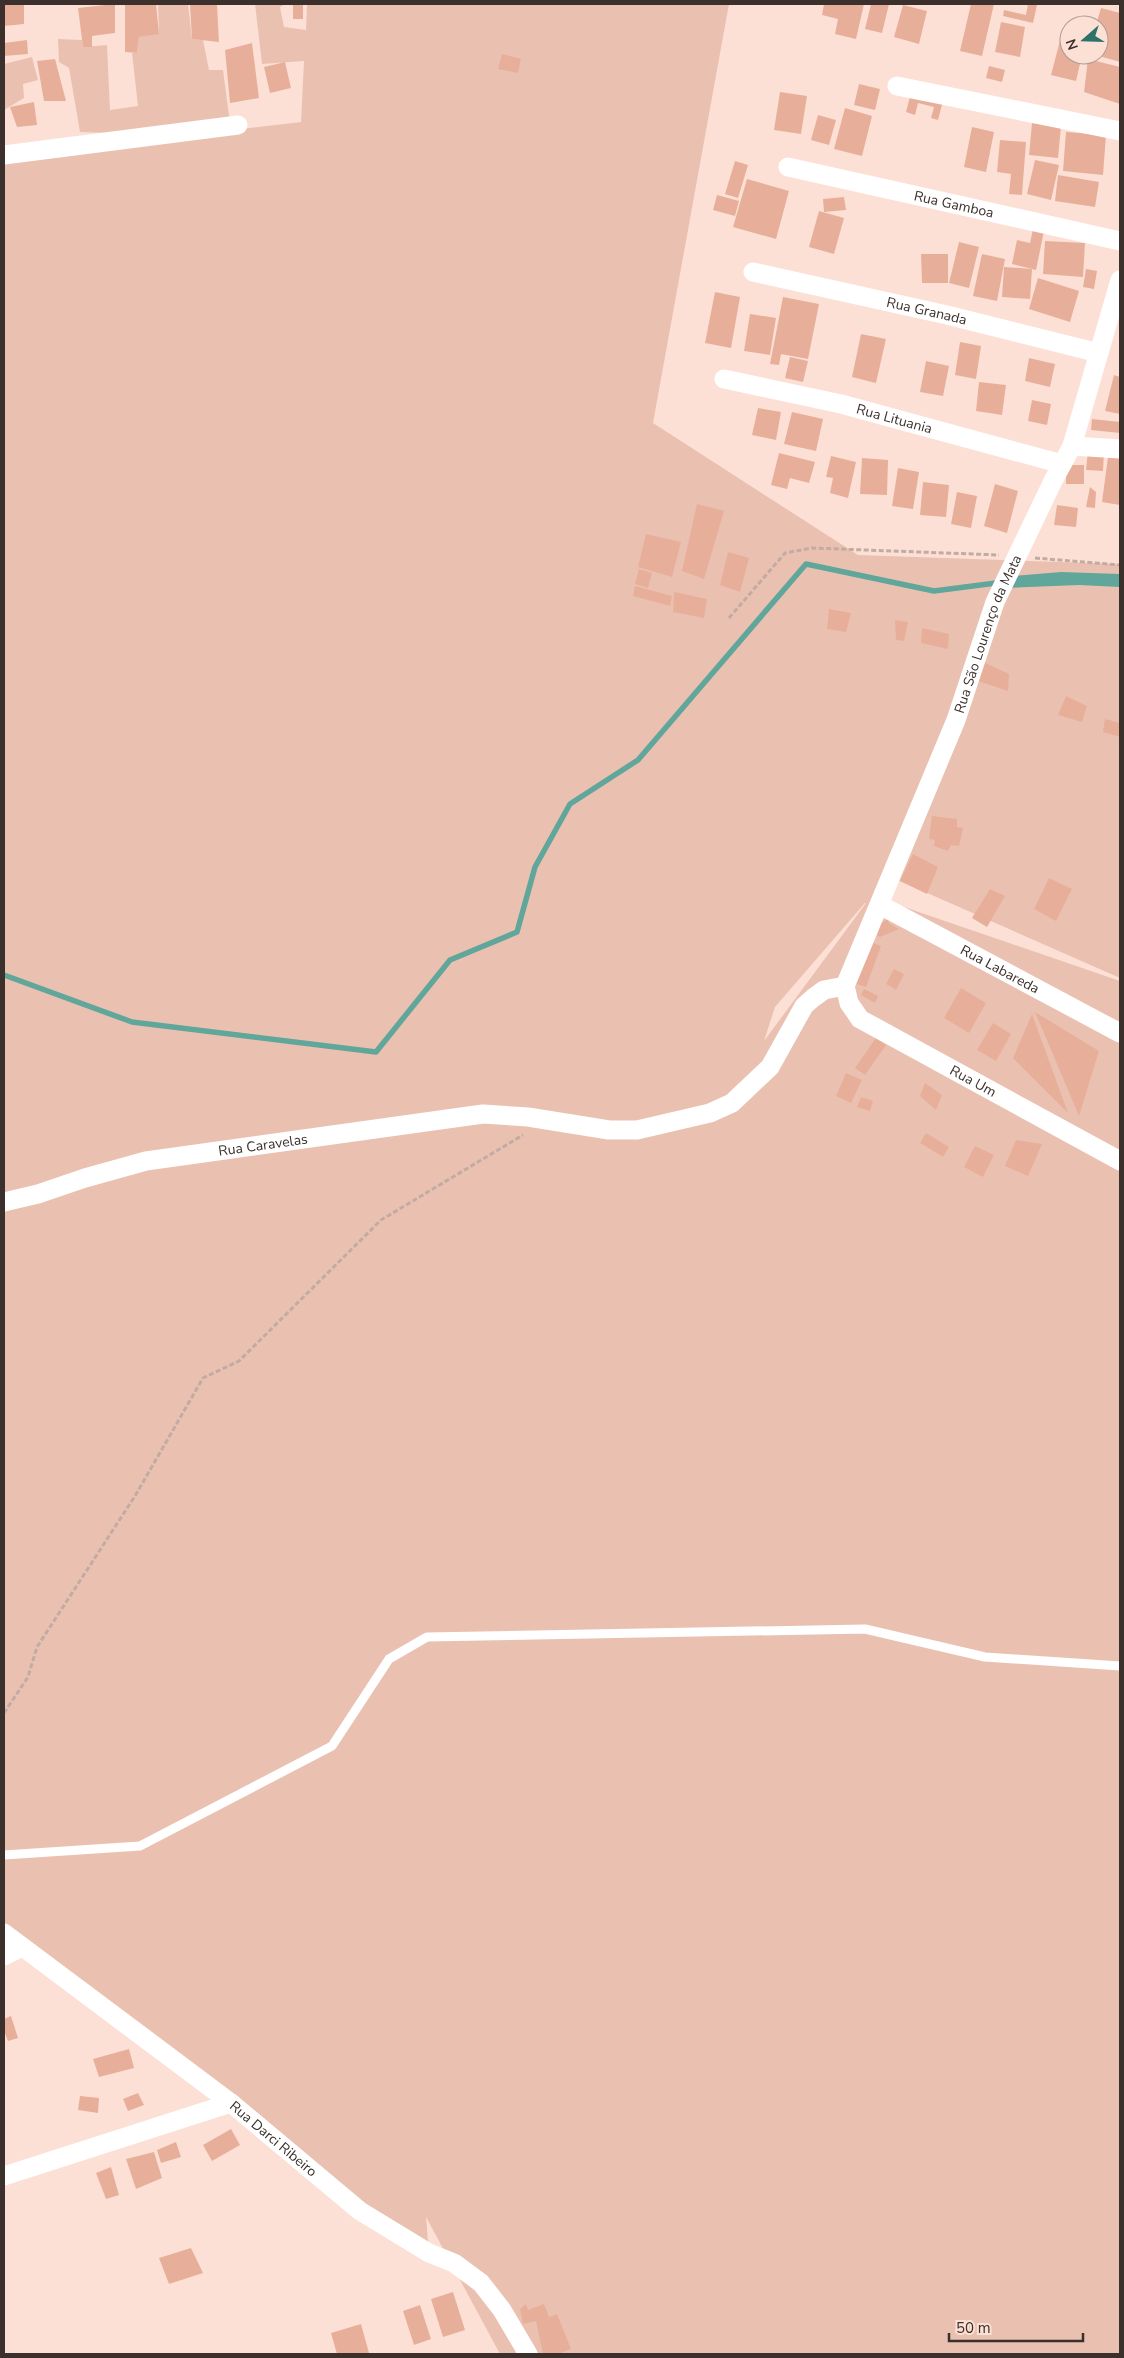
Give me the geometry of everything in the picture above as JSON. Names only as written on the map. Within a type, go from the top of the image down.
[{"type":"street","points":[[897,86],[1120,132]]},
{"type":"street","points":[[4,155],[238,125]]},
{"type":"street","name":"Rua Gamboa","points":[[788,167],[1120,240]]},
{"type":"street","name":"Rua Granada","points":[[753,272],[938,312],[1099,353]]},
{"type":"street","name":"Rua São Lourenço da Mata","points":[[845,986],[956,720],[995,602],[1072,446],[1120,280]]},
{"type":"street","name":"Rua Lituania","points":[[724,379],[850,407],[1062,464]]},
{"type":"street","points":[[1072,446],[1120,449]]},
{"type":"street","name":"Rua Labareda","points":[[880,905],[1120,1033]]},
{"type":"street","name":"Rua Caravelas","points":[[4,1202],[38,1194],[85,1178],[146,1161],[483,1114],[537,1119],[609,1130],[637,1130],[710,1113],[732,1103],[770,1067],[804,1006],[824,990],[845,986]]},
{"type":"street","name":"Rua Um","points":[[845,986],[849,1003],[860,1019],[1120,1161]]},
{"type":"street","name":"Rua Darci Ribeiro","points":[[4,1933],[232,2103],[360,2211],[429,2253],[454,2263],[481,2283],[502,2310],[528,2354]]},
{"type":"street","points":[[4,1956],[22,1947]]},
{"type":"street","points":[[4,2176],[232,2103]]},
{"type":"lane","points":[[4,1855],[140,1846],[332,1746],[389,1660],[427,1637],[865,1629],[985,1657],[1120,1666]]},
{"type":"path","points":[[729,618],[785,553],[812,548],[1017,556],[1120,565]]},
{"type":"path","points":[[4,1713],[28,1677],[37,1647],[134,1496],[203,1378],[239,1361],[381,1220],[537,1119]]},
{"type":"shaded area","points":[[158,4],[188,4],[192,39],[203,40],[209,70],[223,70],[230,123],[111,133],[80,132],[69,68],[59,62],[58,39],[82,40],[83,47],[107,45],[110,110],[138,106],[132,53],[137,53],[139,37],[159,33]]},
{"type":"shaded area","points":[[255,4],[285,4],[280,7],[284,27],[306,30],[307,4],[729,4],[653,423],[858,555],[1120,564],[1120,978],[900,881],[872,896],[1120,981],[1120,2354],[500,2354],[426,2217],[429,2253],[4,1927],[4,157],[301,122],[304,61],[262,64]],"holes":[[[866,903],[764,1041],[775,1007]]]},
{"type":"shaded area","points":[[32,57],[38,80],[23,84],[24,98],[4,110],[4,64]]},
{"type":"water","points":[[1061,572],[1120,574],[1120,587],[1079,585],[1006,588],[1013,576]]},
{"type":"building","points":[[4,4],[24,4],[24,24],[4,26]]},
{"type":"building","points":[[115,4],[115,33],[92,36],[92,47],[83,47],[78,8]]},
{"type":"building","points":[[125,4],[156,4],[159,34],[139,37],[137,53],[125,52]]},
{"type":"building","points":[[190,4],[217,4],[219,42],[192,39]]},
{"type":"building","points":[[293,4],[303,4],[303,19],[293,19]]},
{"type":"building","points":[[824,4],[864,4],[856,39],[835,34],[838,19],[822,15]]},
{"type":"building","points":[[871,4],[889,4],[882,33],[865,29]]},
{"type":"building","points":[[971,4],[994,4],[982,56],[960,51]]},
{"type":"building","points":[[1028,4],[1037,5],[1033,23],[1003,16],[1004,10],[1026,15]]},
{"type":"building","points":[[903,5],[927,11],[919,44],[894,37]]},
{"type":"building","points":[[1101,8],[1120,13],[1120,62],[1109,59],[1109,15],[1099,15]]},
{"type":"building","points":[[1001,22],[1025,27],[1020,57],[995,52]]},
{"type":"building","points":[[27,40],[28,54],[4,56],[4,43]]},
{"type":"building","points":[[252,43],[259,98],[230,103],[225,50]]},
{"type":"building","points":[[1059,44],[1059,65],[1080,65],[1076,81],[1051,75]]},
{"type":"building","points":[[502,54],[521,59],[518,73],[498,69]]},
{"type":"building","points":[[55,59],[66,101],[44,101],[37,61]]},
{"type":"building","points":[[285,62],[291,88],[270,93],[264,67]]},
{"type":"building","points":[[1109,64],[1120,67],[1120,104],[1084,92],[1087,65]]},
{"type":"building","points":[[989,66],[1005,70],[1002,82],[986,78]]},
{"type":"building","points":[[859,84],[880,89],[875,110],[854,105]]},
{"type":"building","points":[[780,92],[807,96],[801,134],[774,130]]},
{"type":"building","points":[[911,93],[943,101],[938,120],[931,118],[934,107],[918,103],[915,115],[906,112]]},
{"type":"building","points":[[34,102],[37,125],[17,127],[10,107]]},
{"type":"building","points":[[845,108],[872,116],[862,156],[834,149]]},
{"type":"building","points":[[818,115],[836,120],[829,145],[811,140]]},
{"type":"building","points":[[1032,123],[1061,126],[1058,158],[1029,155]]},
{"type":"building","points":[[972,127],[994,132],[986,172],[964,167]]},
{"type":"building","points":[[1066,132],[1106,135],[1103,175],[1063,171]]},
{"type":"building","points":[[1000,140],[1026,142],[1022,195],[1009,194],[1011,174],[997,172]]},
{"type":"building","points":[[1035,160],[1059,165],[1051,200],[1027,194]]},
{"type":"building","points":[[735,161],[748,165],[738,198],[725,194]]},
{"type":"building","points":[[1058,175],[1099,182],[1095,207],[1055,201]]},
{"type":"building","points":[[747,179],[789,191],[776,239],[733,227]]},
{"type":"building","points":[[717,195],[739,201],[735,216],[713,210]]},
{"type":"building","points":[[844,197],[846,210],[824,212],[823,199]]},
{"type":"building","points":[[819,211],[844,218],[834,254],[809,247]]},
{"type":"building","points":[[1033,229],[1044,231],[1036,270],[1012,264],[1017,240],[1030,243]]},
{"type":"building","points":[[1045,241],[1085,243],[1083,277],[1043,274]]},
{"type":"building","points":[[959,242],[979,247],[969,288],[949,283]]},
{"type":"building","points":[[921,254],[948,254],[948,283],[922,283]]},
{"type":"building","points":[[982,254],[1005,259],[997,301],[973,296]]},
{"type":"building","points":[[1004,267],[1032,269],[1030,299],[1002,297]]},
{"type":"building","points":[[1086,269],[1097,271],[1094,289],[1083,287]]},
{"type":"building","points":[[1038,278],[1079,291],[1070,322],[1029,309]]},
{"type":"building","points":[[715,292],[740,297],[731,348],[705,343]]},
{"type":"building","points":[[783,297],[819,304],[808,359],[781,354],[779,365],[770,364]]},
{"type":"building","points":[[750,314],[776,318],[770,355],[744,351]]},
{"type":"building","points":[[861,334],[886,339],[876,383],[852,377]]},
{"type":"building","points":[[960,342],[981,346],[976,379],[955,375]]},
{"type":"building","points":[[790,357],[808,361],[803,382],[785,378]]},
{"type":"building","points":[[1029,358],[1055,364],[1050,387],[1025,381]]},
{"type":"building","points":[[926,361],[949,366],[943,396],[920,392]]},
{"type":"building","points":[[1114,375],[1120,377],[1120,414],[1105,411]]},
{"type":"building","points":[[979,382],[1006,385],[1002,415],[976,411]]},
{"type":"building","points":[[1032,400],[1051,404],[1047,425],[1028,421]]},
{"type":"building","points":[[758,408],[781,412],[776,440],[752,435]]},
{"type":"building","points":[[792,412],[823,419],[816,451],[784,444]]},
{"type":"building","points":[[1092,419],[1120,422],[1120,433],[1091,430]]},
{"type":"building","points":[[1088,451],[1104,452],[1103,471],[1086,470]]},
{"type":"building","points":[[779,453],[815,462],[809,483],[790,478],[787,489],[771,485]]},
{"type":"building","points":[[831,456],[856,462],[848,498],[830,493],[833,478],[826,477]]},
{"type":"building","points":[[1108,457],[1120,458],[1120,505],[1102,502]]},
{"type":"building","points":[[862,458],[888,460],[887,495],[860,494]]},
{"type":"building","points":[[1066,465],[1084,465],[1084,484],[1066,484]]},
{"type":"building","points":[[898,468],[919,472],[913,509],[892,506]]},
{"type":"building","points":[[923,482],[949,485],[946,517],[920,515]]},
{"type":"building","points":[[995,484],[1018,491],[1007,533],[984,526]]},
{"type":"building","points":[[1090,487],[1096,492],[1095,508],[1086,507]]},
{"type":"building","points":[[957,492],[977,496],[971,528],[951,524]]},
{"type":"building","points":[[697,504],[724,511],[704,579],[682,571]]},
{"type":"building","points":[[1057,505],[1078,508],[1076,527],[1054,525]]},
{"type":"building","points":[[646,534],[681,542],[672,577],[638,567]]},
{"type":"building","points":[[728,552],[749,558],[740,592],[720,585]]},
{"type":"building","points":[[639,569],[652,573],[648,588],[635,584]]},
{"type":"building","points":[[635,586],[672,596],[670,606],[633,596]]},
{"type":"building","points":[[674,592],[707,599],[704,618],[673,612]]},
{"type":"building","points":[[829,609],[851,613],[846,632],[827,629]]},
{"type":"building","points":[[895,620],[908,622],[904,641],[896,640]]},
{"type":"building","points":[[922,628],[949,634],[948,649],[921,643]]},
{"type":"building","points":[[977,659],[1009,674],[1008,691],[975,680]]},
{"type":"building","points":[[1066,696],[1087,706],[1082,722],[1058,715]]},
{"type":"building","points":[[1105,719],[1120,723],[1120,737],[1103,732]]},
{"type":"building","points":[[932,816],[957,819],[957,827],[963,828],[959,846],[951,845],[948,851],[934,846],[935,840],[929,839]]},
{"type":"building","points":[[913,854],[938,867],[927,894],[900,881]]},
{"type":"building","points":[[1049,878],[1072,889],[1056,921],[1034,909]]},
{"type":"building","points":[[990,889],[1005,896],[987,927],[972,918]]},
{"type":"building","points":[[888,919],[889,923],[899,929],[880,937],[875,934],[880,923]]},
{"type":"building","points":[[870,942],[881,946],[866,987],[856,984]]},
{"type":"building","points":[[894,969],[904,974],[896,990],[886,984]]},
{"type":"building","points":[[961,988],[986,1003],[969,1033],[944,1018]]},
{"type":"building","points":[[864,989],[878,996],[875,1003],[861,995]]},
{"type":"building","points":[[1035,1012],[1099,1051],[1079,1116]]},
{"type":"building","points":[[1032,1014],[1068,1113],[1013,1058]]},
{"type":"building","points":[[993,1023],[1011,1034],[996,1061],[977,1050]]},
{"type":"building","points":[[876,1038],[886,1045],[865,1075],[855,1068]]},
{"type":"building","points":[[846,1073],[862,1080],[851,1103],[836,1096]]},
{"type":"building","points":[[925,1083],[942,1095],[936,1110],[920,1096]]},
{"type":"building","points":[[861,1097],[873,1101],[870,1111],[857,1107]]},
{"type":"building","points":[[926,1133],[949,1147],[943,1157],[920,1143]]},
{"type":"building","points":[[1016,1140],[1042,1144],[1028,1176],[1005,1166]]},
{"type":"building","points":[[975,1146],[994,1155],[983,1177],[964,1167]]},
{"type":"building","points":[[11,2016],[18,2038],[8,2041],[4,2031],[4,2019]]},
{"type":"building","points":[[129,2049],[134,2068],[99,2077],[93,2059]]},
{"type":"building","points":[[138,2093],[144,2105],[128,2111],[123,2099]]},
{"type":"building","points":[[80,2096],[99,2098],[98,2113],[78,2110]]},
{"type":"building","points":[[231,2129],[240,2145],[212,2161],[203,2145]]},
{"type":"building","points":[[176,2142],[181,2157],[161,2163],[157,2150]]},
{"type":"building","points":[[154,2152],[162,2178],[136,2189],[126,2159]]},
{"type":"building","points":[[111,2167],[119,2195],[106,2199],[96,2173]]},
{"type":"building","points":[[191,2248],[203,2273],[169,2284],[159,2258]]},
{"type":"building","points":[[453,2292],[465,2330],[443,2337],[431,2299]]},
{"type":"building","points":[[526,2304],[528,2310],[544,2304],[549,2317],[557,2314],[571,2349],[558,2354],[543,2354],[536,2321],[523,2324],[520,2309]]},
{"type":"building","points":[[420,2305],[431,2339],[414,2345],[403,2311]]},
{"type":"building","points":[[361,2324],[369,2353],[337,2354],[331,2333]]},
{"type":"waterway","points":[[4,975],[132,1022],[376,1052],[450,960],[517,932],[535,867],[570,804],[638,760],[806,564],[934,591],[996,583]]}]
